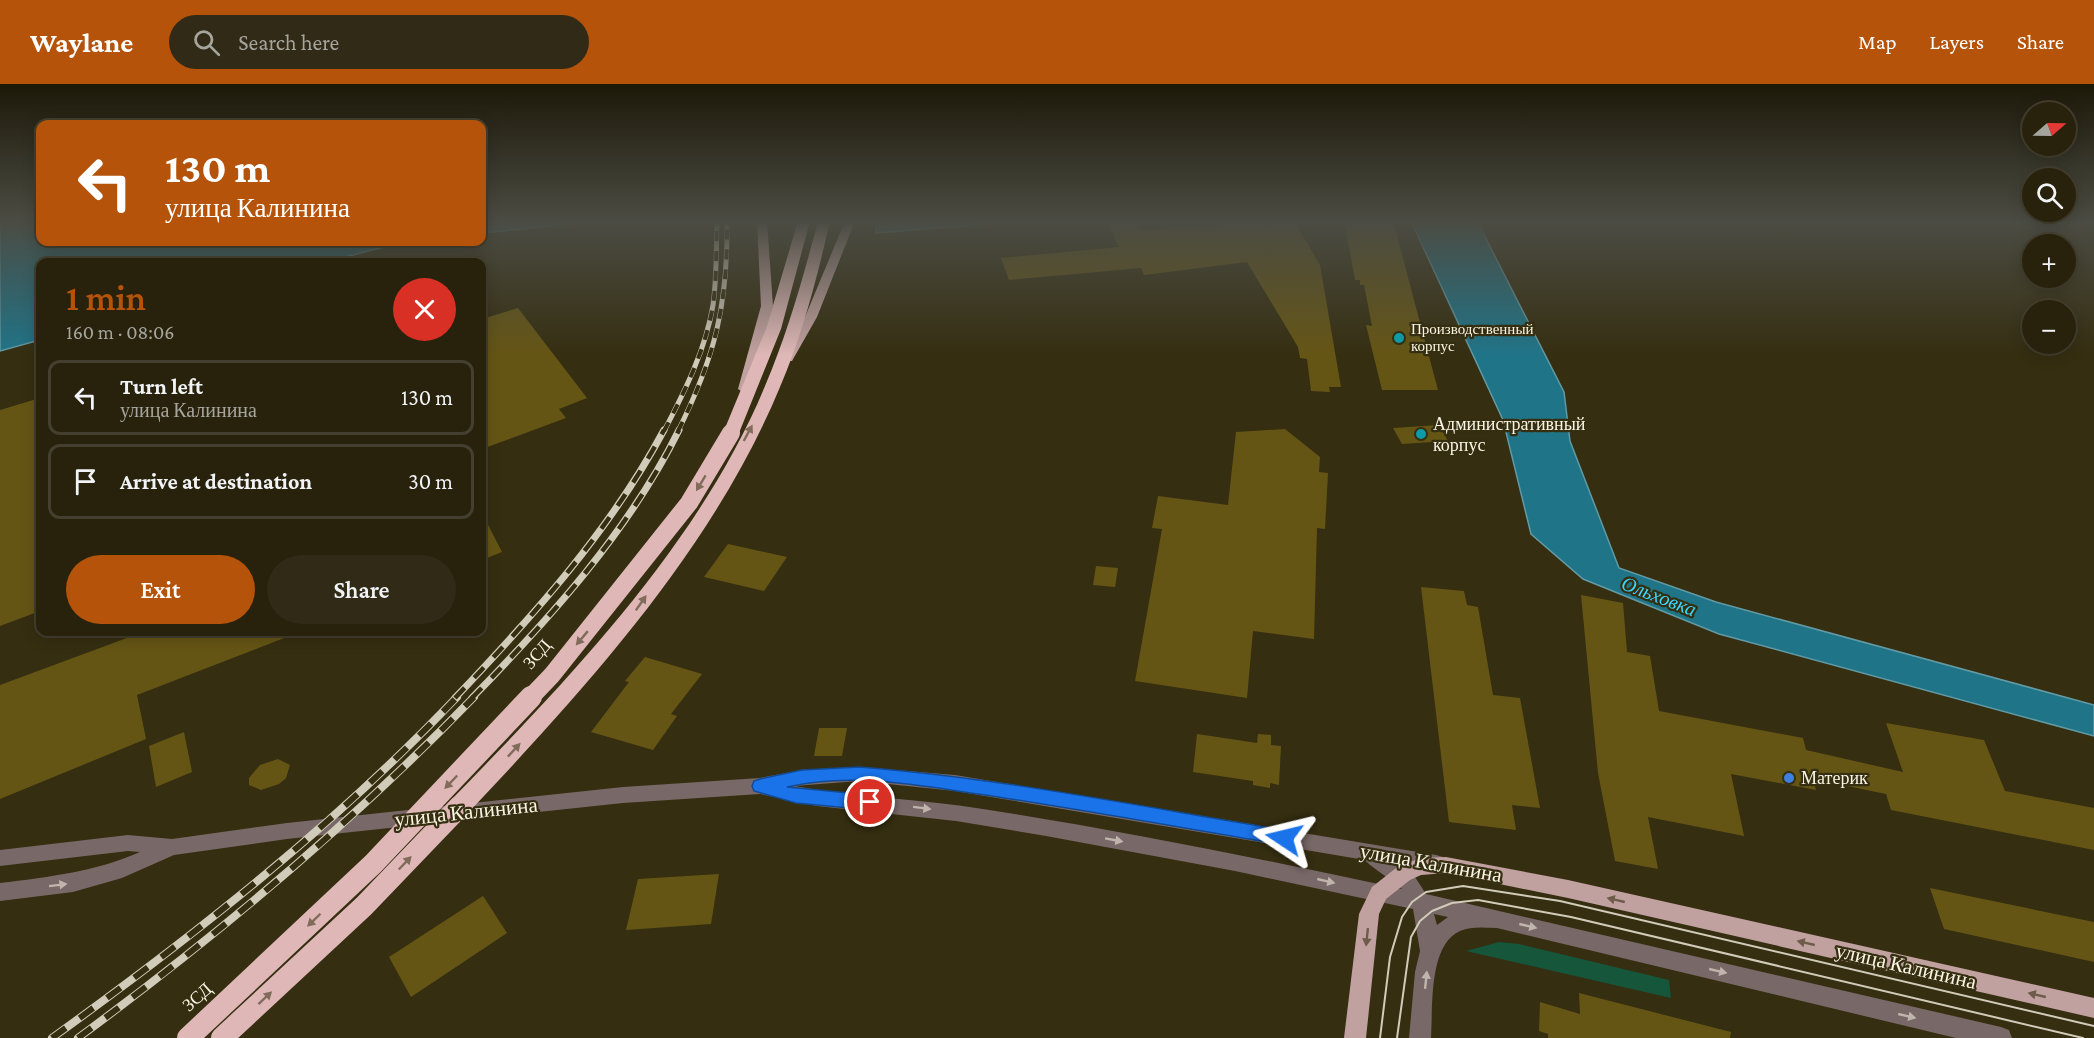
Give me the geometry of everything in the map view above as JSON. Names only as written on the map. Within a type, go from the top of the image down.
[{"type":"highway","name":"ЗСД","points":[[188,1038],[373,864],[552,675],[689,503],[731,433],[765,356],[793,266]]},
{"type":"highway","points":[[222,1038],[364,906],[582,676],[630,618],[711,504],[773,385],[810,288],[815,266]]},
{"type":"main road","points":[[731,433],[767,306],[765,266]]},
{"type":"main road","points":[[773,385],[811,317],[832,266]]},
{"type":"main road","points":[[1355,1038],[1370,914],[1379,893],[1403,874],[1420,867],[1446,865]]},
{"type":"main road","name":"улица Калинина","points":[[1446,865],[1580,891],[2094,1008]]},
{"type":"street","name":"улица Калинина","points":[[0,858],[128,843],[172,847],[287,831],[623,795],[760,786],[802,777],[859,774],[908,777],[1005,791],[1446,865]]},
{"type":"street","name":"улица Калинина","points":[[760,786],[796,796],[925,808],[1282,871],[2001,1038]]},
{"type":"street","name":"улица Калинина","points":[[0,892],[73,883],[122,869],[172,847]]},
{"type":"street","points":[[1356,850],[1383,861],[1403,874],[1422,902],[1429,925],[1429,951],[1420,1038]]},
{"type":"street","name":"улица Калинина","points":[[1429,951],[1437,935],[1451,923],[1466,917],[1486,917]]},
{"type":"green space","points":[[1499,942],[1519,944],[1669,980],[1671,998],[1466,951]]},
{"type":"water","points":[[0,266],[36,266],[36,341],[0,351]]},
{"type":"water","name":"Ольховка","points":[[1432,266],[1500,266],[1564,392],[1570,441],[1619,568],[1716,602],[2094,705],[2094,736],[1719,634],[1583,579],[1531,534],[1503,420]]},
{"type":"building","points":[[1004,266],[1219,266],[1144,275],[1141,268],[1009,280]]},
{"type":"building","points":[[1249,266],[1320,266],[1341,387],[1329,387],[1330,392],[1311,391],[1307,359],[1300,358],[1298,347]]},
{"type":"building","name":"Производственный корпус","points":[[1352,266],[1405,266],[1438,390],[1382,390],[1366,325],[1372,326],[1364,285],[1360,285],[1360,280],[1355,280]]},
{"type":"building","points":[[518,308],[587,398],[559,409],[566,418],[486,448],[486,318]]},
{"type":"building","points":[[36,399],[36,612],[0,626],[0,410]]},
{"type":"building","name":"Административный корпус","points":[[1439,425],[1448,441],[1402,444],[1393,428]]},
{"type":"building","points":[[1285,429],[1320,457],[1319,472],[1328,473],[1325,529],[1317,528],[1314,639],[1253,631],[1247,698],[1135,681],[1162,529],[1152,528],[1158,496],[1228,505],[1236,432]]},
{"type":"building","points":[[486,521],[502,552],[486,558]]},
{"type":"building","points":[[728,544],[787,557],[764,591],[704,577]]},
{"type":"building","points":[[1096,566],[1118,568],[1115,587],[1093,585]]},
{"type":"building","points":[[1421,587],[1464,591],[1467,605],[1478,607],[1493,695],[1520,698],[1540,808],[1512,805],[1516,830],[1449,822]]},
{"type":"building","points":[[1581,595],[1623,603],[1627,652],[1650,656],[1659,711],[1803,738],[1806,750],[1903,772],[1886,723],[1984,740],[2005,791],[2094,808],[2094,850],[1891,810],[1886,794],[1813,779],[1816,790],[1731,774],[1744,836],[1648,817],[1658,869],[1615,861],[1598,773]]},
{"type":"building","points":[[132,636],[289,636],[137,695],[146,739],[0,799],[0,685]]},
{"type":"building","points":[[645,657],[702,674],[671,714],[677,716],[653,750],[591,732],[629,682],[625,681]]},
{"type":"building","points":[[819,728],[847,728],[842,756],[814,756]]},
{"type":"building","points":[[184,732],[192,772],[156,787],[149,746]]},
{"type":"building","points":[[1197,734],[1257,743],[1258,734],[1271,735],[1271,745],[1281,746],[1279,785],[1270,783],[1270,788],[1253,785],[1253,781],[1193,772]]},
{"type":"building","points":[[278,759],[290,765],[286,778],[279,784],[261,790],[249,785],[249,778],[260,765]]},
{"type":"building","points":[[719,874],[711,924],[626,930],[638,879]]},
{"type":"building","points":[[1930,888],[2094,922],[2094,962],[1944,929]]},
{"type":"building","points":[[483,896],[507,933],[411,997],[389,957]]},
{"type":"building","points":[[1579,993],[1731,1032],[1730,1038],[1548,1038],[1548,1034],[1539,1031],[1540,1002],[1580,1014]]},
{"type":"tram line","points":[[1380,1038],[1390,957],[1402,917],[1412,902],[1426,892],[1463,886],[1560,901],[2094,1026]]},
{"type":"tram line","points":[[1397,1038],[1411,937],[1420,921],[1432,911],[1452,903],[1478,900],[1571,917],[2083,1038]]},
{"type":"railway","points":[[664,431],[693,370],[705,338],[713,305],[716,266]]},
{"type":"railway","points":[[678,431],[701,379],[717,330],[726,266]]},
{"type":"railway","points":[[455,698],[513,636],[595,538],[620,503],[664,430]]},
{"type":"railway","points":[[472,698],[559,605],[586,572],[637,503],[679,430]]},
{"type":"railway","points":[[52,1038],[211,919],[262,877],[362,790],[457,697]]},
{"type":"railway","points":[[78,1038],[182,959],[283,876],[381,789],[474,697]]},
{"type":"place","name":"Производственный корпус","points":[[1399,338]]},
{"type":"place","name":"Административный корпус","points":[[1421,434]]},
{"type":"place","name":"Материк","points":[[1789,778]]},
{"type":"route","points":[[870,802],[796,796],[760,786],[802,777],[859,774],[908,777],[1284,838]]}]
